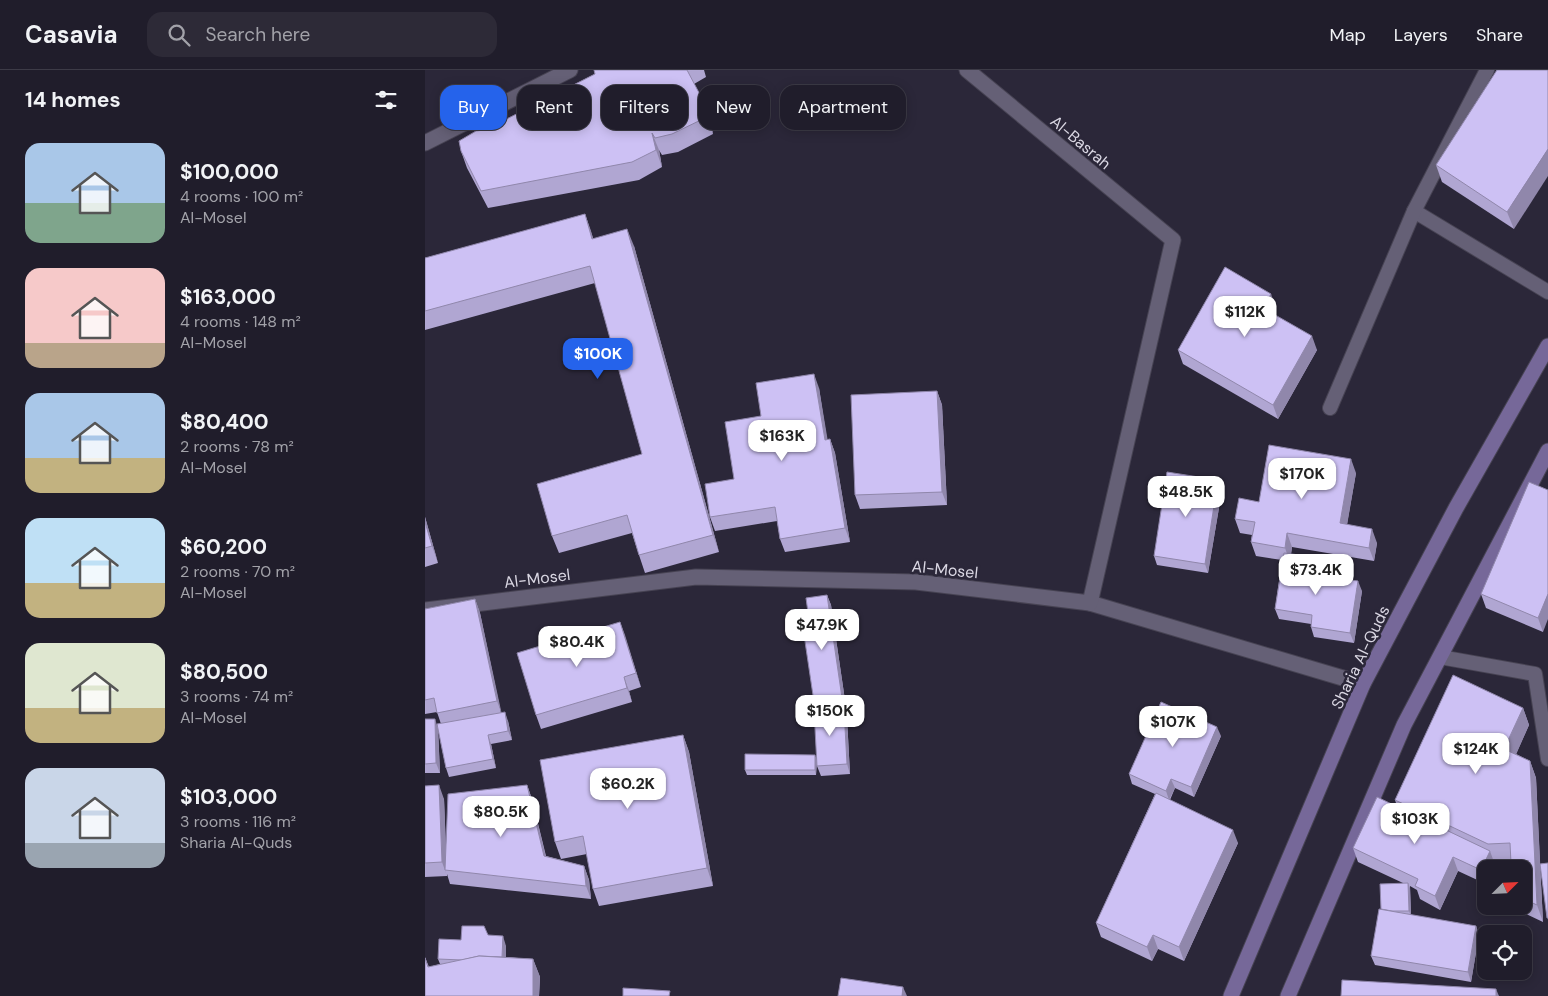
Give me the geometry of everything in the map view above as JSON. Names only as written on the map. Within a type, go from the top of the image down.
[{"type":"main road","name":"Sharia Al-Quds","points":[[1231,996],[1363,684],[1456,508],[1548,346]]},
{"type":"main road","points":[[1288,996],[1404,725],[1548,450]]},
{"type":"street","points":[[425,143],[569,70]]},
{"type":"street","name":"Al-Basrah","points":[[967,70],[1173,240],[1091,603]]},
{"type":"street","name":"Al-Mosel","points":[[425,610],[696,576],[916,582],[1091,603],[1363,684]]},
{"type":"lane","points":[[1331,408],[1413,211],[1487,70]]},
{"type":"lane","points":[[1413,211],[1548,292]]},
{"type":"lane","points":[[1439,657],[1535,674],[1548,759]]},
{"type":"building","points":[[594,70],[687,70],[698,91],[698,121],[688,126],[688,85],[601,85],[601,130],[680,130],[655,138],[652,133],[656,150],[632,162],[481,191],[461,151],[459,141],[476,131],[507,130],[507,119],[517,114],[517,130],[591,130],[591,85],[573,85],[595,74]]},
{"type":"building","points":[[1497,70],[1548,70],[1548,149],[1507,212],[1436,165]]},
{"type":"building","points":[[585,214],[592,239],[627,229],[713,535],[639,555],[627,515],[552,536],[537,484],[642,454],[590,266],[425,311],[425,258]]},
{"type":"building","points":[[1225,267],[1271,294],[1263,308],[1312,336],[1273,405],[1178,350]]},
{"type":"building","points":[[814,374],[825,440],[830,439],[845,528],[780,539],[775,507],[710,517],[705,484],[734,479],[725,422],[761,416],[756,383]]},
{"type":"building","points":[[937,391],[942,492],[855,495],[851,395]]},
{"type":"building","points":[[1269,445],[1351,459],[1340,523],[1372,529],[1369,548],[1287,533],[1285,548],[1251,542],[1255,522],[1235,519],[1239,498],[1259,502]]},
{"type":"building","points":[[1167,472],[1218,480],[1205,564],[1154,556]]},
{"type":"building","points":[[1529,482],[1548,490],[1548,594],[1538,618],[1481,594]]},
{"type":"building","points":[[425,522],[432,546],[425,548]]},
{"type":"building","points":[[1284,553],[1307,556],[1304,573],[1358,581],[1350,633],[1311,627],[1312,615],[1275,609]]},
{"type":"building","points":[[827,595],[842,698],[814,702],[803,628],[810,627],[806,598]]},
{"type":"building","points":[[475,599],[497,701],[437,713],[434,698],[425,700],[425,609]]},
{"type":"building","points":[[620,622],[636,673],[624,677],[627,688],[536,715],[517,653]]},
{"type":"building","points":[[1453,675],[1523,708],[1504,749],[1530,761],[1537,905],[1533,903],[1533,860],[1511,860],[1510,843],[1488,844],[1395,800]]},
{"type":"building","points":[[1161,702],[1217,727],[1191,787],[1171,779],[1166,791],[1129,774]]},
{"type":"building","points":[[844,709],[847,764],[817,766],[814,710]]},
{"type":"building","points":[[505,712],[508,731],[488,735],[493,759],[446,768],[437,724]]},
{"type":"building","points":[[425,719],[435,719],[436,763],[425,764]]},
{"type":"building","points":[[683,735],[707,868],[593,889],[583,836],[555,842],[540,760]]},
{"type":"building","points":[[745,754],[815,755],[815,770],[745,770]]},
{"type":"building","points":[[439,785],[442,862],[425,863],[425,786]]},
{"type":"building","points":[[527,785],[544,856],[584,866],[586,886],[445,870],[448,794]]},
{"type":"building","points":[[1156,793],[1233,830],[1179,947],[1153,935],[1147,947],[1096,923]]},
{"type":"building","points":[[1377,797],[1490,851],[1486,860],[1477,860],[1477,868],[1453,857],[1435,896],[1415,886],[1418,879],[1353,848]]},
{"type":"building","points":[[1548,863],[1548,918],[1547,918],[1540,864]]},
{"type":"building","points":[[1408,883],[1409,911],[1381,909],[1380,884]]},
{"type":"building","points":[[1379,909],[1476,926],[1468,972],[1371,956]]},
{"type":"building","points":[[462,926],[484,926],[488,935],[503,936],[502,957],[479,956],[462,960],[438,959],[439,939],[461,940]]},
{"type":"building","points":[[479,956],[533,959],[533,996],[425,996],[425,958],[428,967]]},
{"type":"building","points":[[841,978],[903,987],[902,996],[838,996]]},
{"type":"building","points":[[1342,980],[1496,989],[1496,996],[1341,996]]},
{"type":"building","points":[[623,988],[670,991],[669,996],[623,996]]}]
